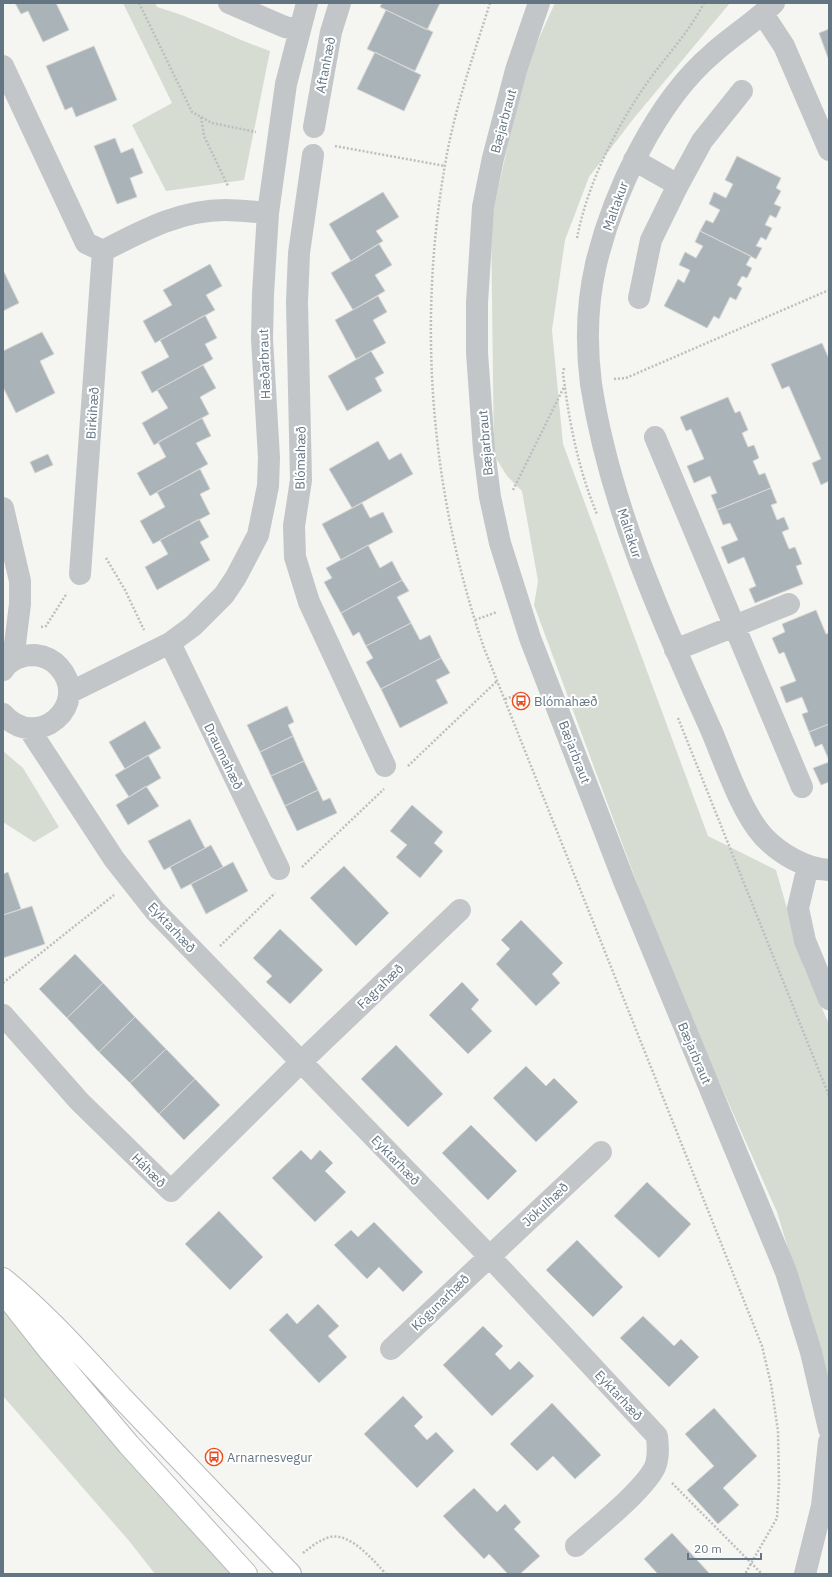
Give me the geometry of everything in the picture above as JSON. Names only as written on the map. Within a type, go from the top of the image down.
[{"type":"main road","points":[[3,1279],[19,1292],[62,1334],[290,1574]]},
{"type":"main road","points":[[3,1291],[49,1350],[129,1444],[246,1574]]},
{"type":"street","points":[[229,3],[285,28],[299,30]]},
{"type":"street","name":"Hæðarbraut","points":[[69,693],[170,643],[193,626],[224,595],[236,577],[258,535],[268,486],[269,458],[262,339],[268,213],[286,84],[307,3]]},
{"type":"street","name":"Aftanhæð","points":[[314,128],[331,32],[340,3]]},
{"type":"street","name":"Bæjarbraut","points":[[539,3],[516,70],[493,158],[483,207],[477,303],[477,354],[484,450],[490,497],[502,550],[530,638],[624,881],[786,1272],[811,1352],[829,1429]]},
{"type":"street","name":"Maltakur","points":[[829,150],[769,9],[710,55],[676,92],[652,128],[634,160],[627,174],[605,234],[591,290],[588,344],[591,383],[607,464],[638,558],[675,650],[752,820],[762,836],[774,846],[808,866],[829,870]]},
{"type":"street","points":[[3,66],[86,243],[103,251],[143,231],[182,216],[225,210],[268,213]]},
{"type":"street","points":[[638,298],[651,240],[678,185],[702,141],[742,91]]},
{"type":"street","name":"Blómahæð","points":[[322,150],[299,253],[298,316],[301,480],[294,539],[298,570],[309,602],[392,774]]},
{"type":"street","points":[[634,160],[678,185]]},
{"type":"street","name":"Birkihæð","points":[[80,574],[103,251]]},
{"type":"street","name":"Blómahæð","points":[[266,416],[301,419]]},
{"type":"street","points":[[655,437],[802,787]]},
{"type":"street","points":[[3,508],[20,581],[20,604],[8,665]]},
{"type":"street","points":[[20,604],[37,655]]},
{"type":"street","points":[[675,650],[733,625],[789,604]]},
{"type":"street","name":"Draumahæð","points":[[170,643],[285,876]]},
{"type":"street","points":[[3,714],[18,726],[29,729],[41,728],[52,724],[61,716],[67,705],[69,693],[68,682],[63,672],[56,664],[47,658],[37,655],[25,656],[8,665]]},
{"type":"street","name":"Hæðarbraut","points":[[63,672],[123,666]]},
{"type":"street","points":[[52,724],[53,769]]},
{"type":"street","name":"Eyktarhæð","points":[[29,729],[53,769],[77,801],[114,859],[155,911],[489,1256],[657,1436],[658,1450],[655,1466],[645,1482],[576,1546]]},
{"type":"street","points":[[808,866],[798,908],[805,941],[829,999]]},
{"type":"street","name":"Fagrahæð","points":[[301,1062],[460,910]]},
{"type":"street","name":"Háhæð","points":[[3,1015],[79,1101],[171,1191],[301,1062]]},
{"type":"street","name":"Jökulhæð","points":[[489,1256],[601,1152]]},
{"type":"street","name":"Kögunarhæð","points":[[391,1349],[489,1256]]},
{"type":"street","points":[[805,1574],[822,1506],[829,1442]]},
{"type":"path","points":[[139,3],[192,112],[212,122],[262,134]]},
{"type":"path","points":[[201,117],[204,136],[230,191]]},
{"type":"path","points":[[322,150],[445,166]]},
{"type":"path","points":[[607,380],[626,378],[829,290]]},
{"type":"path","points":[[511,495],[565,385]]},
{"type":"path","points":[[83,538],[104,555],[125,590],[147,636]]},
{"type":"path","points":[[46,626],[80,574]]},
{"type":"path","points":[[475,620],[504,609]]},
{"type":"path","points":[[203,960],[285,876],[392,774],[497,681]]},
{"type":"path","points":[[504,699],[520,694]]},
{"type":"path","points":[[3,983],[131,881]]},
{"type":"path","points":[[655,1466],[762,1574]]},
{"type":"path","points":[[302,1554],[318,1542],[332,1537],[347,1539],[362,1550],[386,1574]]},
{"type":"shaded area","points":[[123,3],[155,3],[157,7],[186,17],[270,51],[244,180],[166,191],[132,125],[172,103]]},
{"type":"shaded area","points":[[555,3],[730,3],[634,118],[589,177],[565,240],[552,330],[563,444],[708,836],[776,870],[804,968],[829,1024],[829,1385],[777,1212],[668,967],[534,605],[538,581],[522,491],[507,476],[494,455],[491,220],[525,69]]},
{"type":"shaded area","points":[[3,751],[23,768],[59,827],[34,842],[3,822]]},
{"type":"shaded area","points":[[3,1308],[231,1574],[155,1574],[130,1542],[3,1396]]},
{"type":"building","points":[[15,3],[56,3],[69,30],[43,42],[28,11],[21,14]]},
{"type":"building","points":[[382,3],[440,3],[427,30],[380,7]]},
{"type":"building","points":[[386,10],[433,32],[415,71],[367,49]]},
{"type":"building","points":[[829,29],[829,58],[828,58],[819,33]]},
{"type":"building","points":[[94,46],[117,100],[76,117],[72,107],[65,110],[46,66]]},
{"type":"building","points":[[375,52],[421,75],[404,111],[357,89]]},
{"type":"building","points":[[115,138],[121,153],[133,148],[143,173],[130,178],[137,197],[117,204],[94,146]]},
{"type":"building","points":[[737,156],[781,178],[776,188],[781,191],[774,204],[781,207],[776,218],[770,215],[765,225],[772,228],[766,240],[761,237],[756,246],[762,248],[756,259],[700,231],[706,220],[713,223],[720,210],[709,204],[714,192],[726,198],[733,184],[725,180]]},
{"type":"building","points":[[383,192],[399,217],[376,231],[383,241],[351,261],[329,224]]},
{"type":"building","points":[[700,231],[751,256],[746,265],[752,268],[747,278],[742,276],[737,285],[742,288],[736,300],[730,297],[719,319],[714,316],[707,328],[664,306],[678,279],[684,283],[690,270],[679,265],[685,252],[696,258],[703,246],[695,242]]},
{"type":"building","points":[[379,244],[392,265],[375,275],[385,291],[353,310],[331,273]]},
{"type":"building","points":[[210,264],[222,286],[206,295],[215,310],[155,343],[143,321],[172,305],[163,290]]},
{"type":"building","points":[[3,270],[19,303],[3,311]]},
{"type":"building","points":[[378,296],[387,312],[373,320],[386,343],[356,359],[335,320]]},
{"type":"building","points":[[205,315],[217,338],[205,344],[213,359],[152,393],[141,372],[169,357],[160,340]]},
{"type":"building","points":[[42,332],[54,354],[40,361],[55,393],[16,413],[3,387],[3,351]]},
{"type":"building","points":[[822,343],[829,359],[829,481],[821,485],[812,463],[821,459],[789,386],[782,389],[771,364]]},
{"type":"building","points":[[371,351],[384,373],[375,378],[382,391],[347,411],[328,376]]},
{"type":"building","points":[[203,365],[216,388],[200,397],[209,414],[154,445],[142,423],[168,408],[157,390]]},
{"type":"building","points":[[728,397],[735,413],[740,411],[748,430],[742,433],[748,447],[754,445],[759,458],[753,461],[759,475],[765,473],[771,488],[717,510],[711,495],[717,493],[710,476],[694,483],[687,466],[704,459],[691,429],[686,431],[680,417]]},
{"type":"building","points":[[202,418],[211,436],[196,443],[208,464],[150,496],[137,473],[166,457],[158,442]]},
{"type":"building","points":[[378,441],[389,460],[401,453],[413,474],[352,508],[329,469]]},
{"type":"building","points":[[48,454],[53,465],[35,473],[30,462]]},
{"type":"building","points":[[200,469],[210,489],[200,494],[210,514],[153,544],[140,521],[165,507],[157,492]]},
{"type":"building","points":[[771,488],[777,503],[771,505],[777,520],[784,517],[789,529],[782,532],[789,549],[795,547],[802,564],[796,566],[803,584],[755,603],[749,589],[756,586],[744,557],[728,564],[721,547],[738,540],[730,523],[723,525],[717,510]]},
{"type":"building","points":[[362,503],[370,518],[383,512],[393,532],[341,560],[322,524]]},
{"type":"building","points":[[199,519],[209,537],[200,542],[210,560],[157,590],[145,567],[168,554],[160,540]]},
{"type":"building","points":[[368,545],[380,568],[392,561],[402,580],[341,613],[324,582],[332,578],[326,568]]},
{"type":"building","points":[[402,580],[409,591],[397,597],[411,623],[366,646],[359,632],[353,636],[341,613]]},
{"type":"building","points":[[816,610],[826,634],[829,633],[829,724],[809,732],[802,714],[808,712],[802,697],[786,703],[780,687],[796,681],[784,652],[779,654],[772,638],[785,632],[782,624]]},
{"type":"building","points":[[411,623],[420,640],[430,635],[441,658],[381,689],[366,662],[373,658],[366,646]]},
{"type":"building","points":[[441,658],[450,673],[436,680],[448,703],[400,728],[381,689]]},
{"type":"building","points":[[287,706],[294,722],[288,725],[293,736],[260,752],[247,725]]},
{"type":"building","points":[[145,721],[161,748],[125,769],[109,742]]},
{"type":"building","points":[[829,724],[829,760],[822,744],[815,747],[809,732]]},
{"type":"building","points":[[293,736],[304,761],[271,776],[260,752]]},
{"type":"building","points":[[148,755],[161,778],[129,797],[115,775]]},
{"type":"building","points":[[304,761],[318,790],[285,806],[271,776]]},
{"type":"building","points":[[829,762],[829,782],[821,785],[813,768]]},
{"type":"building","points":[[146,786],[159,806],[128,825],[116,805]]},
{"type":"building","points":[[318,790],[323,801],[330,798],[337,813],[297,831],[285,806]]},
{"type":"building","points":[[412,805],[443,832],[434,843],[443,851],[420,878],[396,857],[407,845],[390,831]]},
{"type":"building","points":[[190,819],[205,848],[164,870],[148,841]]},
{"type":"building","points":[[211,845],[223,867],[181,889],[170,867]]},
{"type":"building","points":[[233,862],[248,891],[206,914],[191,884]]},
{"type":"building","points":[[344,866],[389,913],[356,946],[310,898]]},
{"type":"building","points":[[8,872],[21,909],[3,915],[3,874]]},
{"type":"building","points":[[32,906],[45,944],[3,958],[3,915]]},
{"type":"building","points":[[521,920],[563,963],[552,974],[560,983],[536,1006],[496,964],[510,949],[501,940]]},
{"type":"building","points":[[280,929],[323,970],[290,1004],[266,982],[272,976],[253,958]]},
{"type":"building","points":[[75,954],[103,983],[67,1018],[39,989]]},
{"type":"building","points":[[462,982],[479,1000],[471,1009],[492,1031],[468,1054],[429,1015]]},
{"type":"building","points":[[103,983],[135,1017],[99,1052],[67,1018]]},
{"type":"building","points":[[135,1017],[166,1049],[130,1083],[99,1052]]},
{"type":"building","points":[[396,1045],[443,1094],[408,1127],[361,1079]]},
{"type":"building","points":[[166,1049],[195,1079],[159,1114],[130,1083]]},
{"type":"building","points":[[526,1066],[546,1086],[554,1078],[578,1102],[536,1142],[493,1098]]},
{"type":"building","points":[[195,1079],[220,1105],[184,1140],[159,1114]]},
{"type":"building","points":[[471,1125],[517,1171],[488,1200],[442,1153]]},
{"type":"building","points":[[301,1150],[311,1160],[320,1150],[333,1163],[325,1171],[346,1192],[315,1222],[272,1178]]},
{"type":"building","points":[[647,1182],[691,1224],[659,1258],[614,1216]]},
{"type":"building","points":[[219,1211],[263,1257],[230,1290],[185,1244]]},
{"type":"building","points":[[374,1222],[423,1272],[403,1292],[379,1267],[367,1279],[334,1245],[351,1230],[358,1237]]},
{"type":"building","points":[[577,1240],[623,1287],[593,1317],[546,1270]]},
{"type":"building","points":[[318,1304],[339,1326],[328,1336],[347,1357],[319,1383],[269,1330],[287,1313],[297,1324]]},
{"type":"building","points":[[643,1316],[674,1346],[681,1339],[699,1357],[669,1387],[620,1338]]},
{"type":"building","points":[[483,1326],[503,1346],[495,1354],[510,1370],[519,1361],[534,1376],[492,1416],[443,1365]]},
{"type":"building","points":[[403,1396],[423,1417],[414,1426],[427,1440],[436,1432],[454,1451],[417,1488],[364,1434]]},
{"type":"building","points":[[552,1403],[601,1455],[575,1479],[553,1456],[537,1471],[510,1444]]},
{"type":"building","points":[[714,1408],[757,1456],[723,1488],[739,1505],[718,1524],[687,1490],[714,1466],[685,1434]]},
{"type":"building","points":[[474,1488],[497,1512],[505,1504],[521,1522],[514,1529],[540,1556],[520,1574],[508,1574],[489,1554],[484,1559],[443,1516]]},
{"type":"building","points":[[672,1533],[710,1574],[658,1574],[644,1559]]},
{"type":"place","name":"Blómahæð","points":[[521,701]]},
{"type":"place","name":"Arnarnesvegur","points":[[214,1457]]}]
